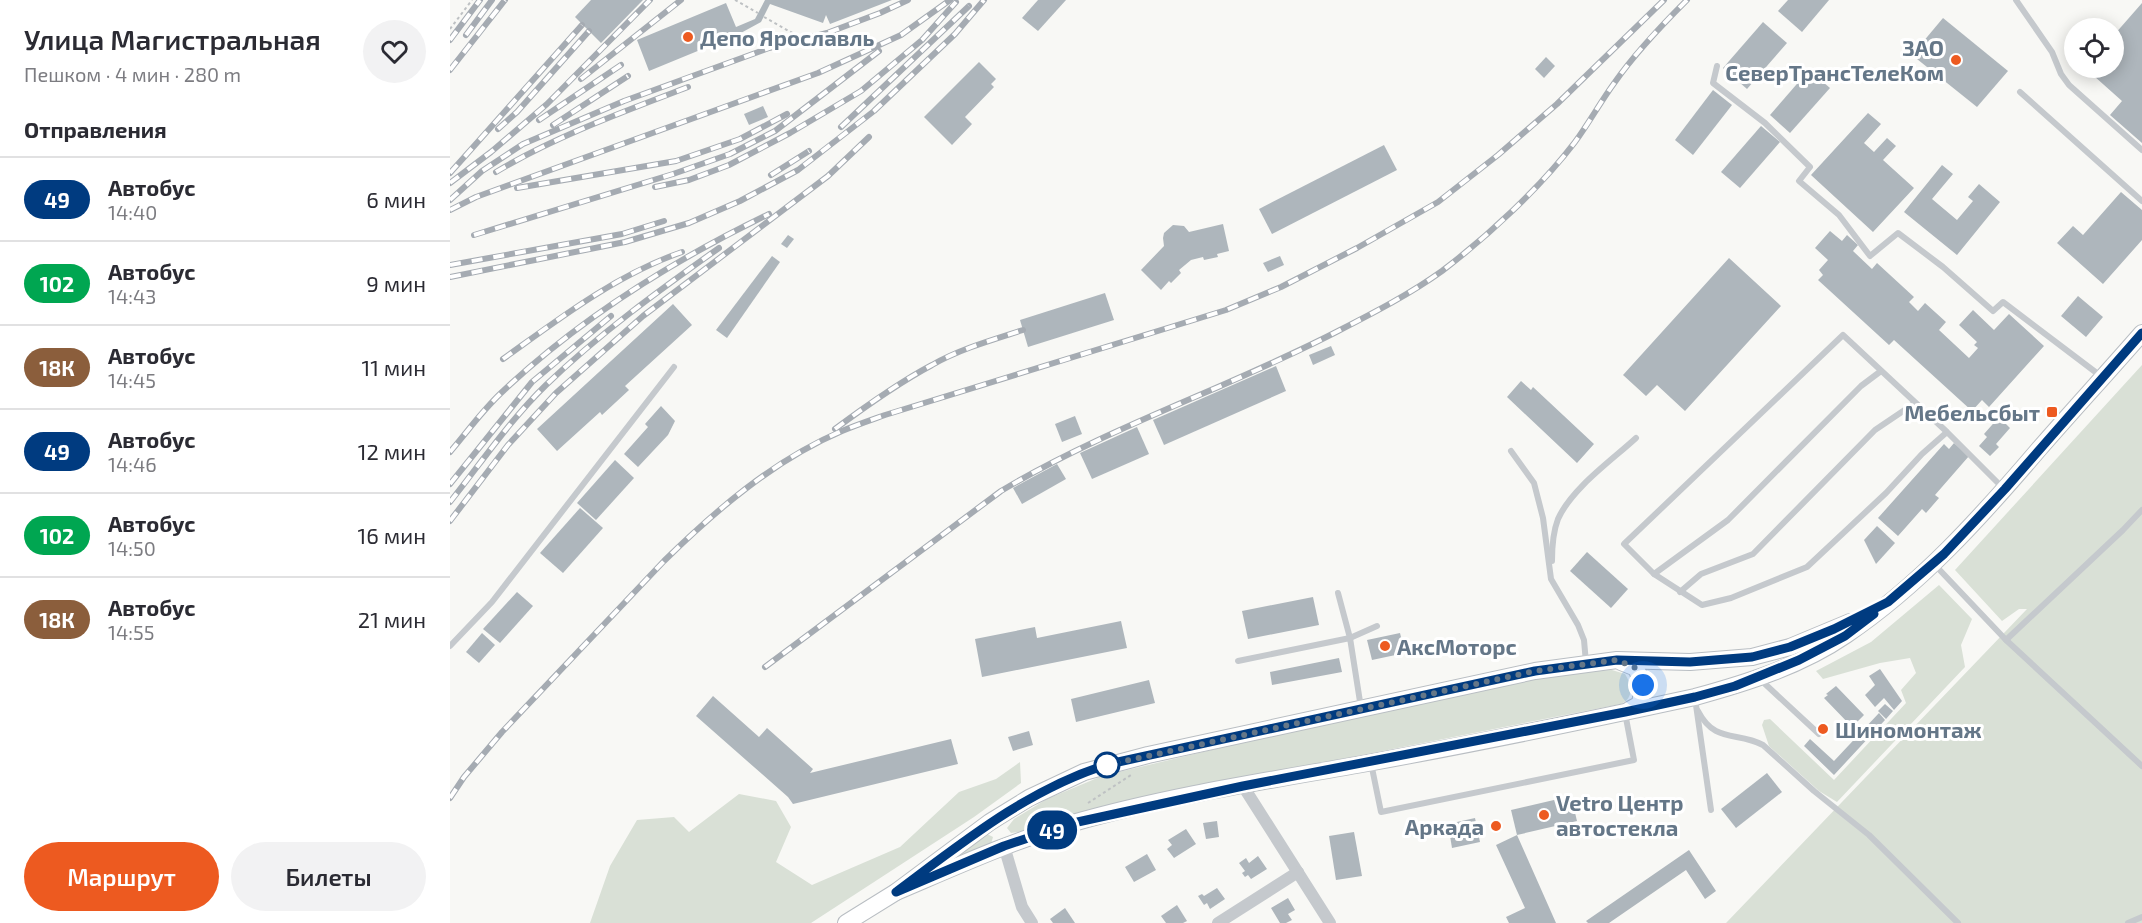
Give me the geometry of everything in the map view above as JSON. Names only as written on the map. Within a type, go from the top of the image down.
[{"type":"main road","points":[[896,892],[1004,846],[1073,823],[1243,786],[1625,712],[1697,704],[1799,660],[1845,636],[1934,563],[2005,489],[2142,333]]},
{"type":"main road","points":[[846,923],[896,892],[990,822],[1029,798],[1084,772],[1136,758],[1488,680],[1586,663],[1617,660],[1690,662],[1752,657],[1790,647],[1834,629],[1888,602]]},
{"type":"main road","points":[[1752,657],[1760,677]]},
{"type":"main road","points":[[1617,660],[1636,668],[1643,685],[1640,704],[1625,712]]},
{"type":"main road","points":[[990,822],[1004,846]]},
{"type":"street","points":[[1243,786],[1330,923]]},
{"type":"street","points":[[1004,846],[1022,907],[1032,923]]},
{"type":"street","points":[[1218,923],[1298,872]]},
{"type":"lane","points":[[2017,1],[2052,52],[2068,85],[2142,150]]},
{"type":"lane","points":[[1717,66],[1713,83],[1765,123],[1810,167],[1799,181],[1839,215],[1870,256],[1898,233],[1943,267],[1993,311],[2003,302],[2102,378]]},
{"type":"lane","points":[[2020,92],[2142,201]]},
{"type":"lane","points":[[1947,432],[1807,567],[1731,598],[1702,605],[1654,574],[1624,544],[1843,335],[1947,432],[2005,489]]},
{"type":"lane","points":[[450,646],[492,602],[674,367]]},
{"type":"lane","points":[[1654,574],[1728,520],[1861,386],[1881,371]]},
{"type":"lane","points":[[1680,592],[1701,574],[1753,554],[1875,430],[1915,403]]},
{"type":"lane","points":[[1551,579],[1552,540],[1558,519],[1573,496],[1636,438]]},
{"type":"lane","points":[[1511,451],[1534,483],[1543,518],[1551,579],[1578,625],[1584,640],[1586,663]]},
{"type":"lane","points":[[2006,640],[2142,510]]},
{"type":"lane","points":[[1934,563],[2006,640],[2142,766]]},
{"type":"lane","points":[[1338,593],[1350,638],[1361,709]]},
{"type":"lane","points":[[1238,661],[1350,638],[1377,626]]},
{"type":"lane","points":[[1760,677],[1819,734]]},
{"type":"lane","points":[[1697,704],[1711,810]]},
{"type":"lane","points":[[1697,704],[1703,721],[1711,730],[1728,737],[1753,740],[1763,745],[1869,835],[1958,923]]},
{"type":"lane","points":[[1371,762],[1381,812],[1634,760],[1625,712]]},
{"type":"lane","points":[[2128,923],[2142,917]]},
{"type":"path","points":[[450,28],[472,0]]},
{"type":"path","points":[[735,0],[758,13]]},
{"type":"path","points":[[764,17],[803,39]]},
{"type":"path","points":[[1080,807],[1139,770]]},
{"type":"shaded area","points":[[2142,365],[2142,923],[1726,923],[2027,609],[2019,609],[2002,621],[1955,570]]},
{"type":"shaded area","points":[[1939,585],[1972,619],[1961,645],[1965,667],[1837,802],[1819,791],[1769,746],[1762,725],[1764,720],[1770,719],[1834,780],[1906,703],[1901,690],[1916,673],[1910,658],[1880,663],[1823,679],[1816,671],[1871,642]]},
{"type":"shaded area","points":[[1612,670],[1625,674],[1629,682],[1630,695],[1621,704],[1149,797],[1018,832],[1011,833],[1007,828],[1014,819],[1047,799],[1102,776],[1434,697],[1508,682],[1586,671]]},
{"type":"shaded area","points":[[1020,762],[1021,783],[974,817],[811,923],[590,923],[610,866],[637,820],[674,817],[689,832],[739,794],[776,801],[791,827],[776,862],[812,885],[900,847],[959,792],[996,779]]},
{"type":"shaded area","points":[[987,834],[993,837],[991,844],[930,872]]},
{"type":"building","points":[[591,0],[643,0],[601,43],[575,17]]},
{"type":"building","name":"Депо Ярославль","points":[[765,0],[892,0],[830,24],[826,15],[823,23],[770,4],[761,22],[739,34],[649,71],[637,40],[726,3],[736,27],[755,19]]},
{"type":"building","points":[[1038,0],[1066,0],[1038,31],[1022,18]]},
{"type":"building","points":[[1788,0],[1829,0],[1802,32],[1778,11]]},
{"type":"building","points":[[2142,3],[2142,143],[2110,115],[2122,101],[2096,78],[2124,78],[2124,24]]},
{"type":"building","points":[[1943,18],[2008,71],[1977,107],[1912,55]]},
{"type":"building","points":[[1763,22],[1787,43],[1747,89],[1723,68]]},
{"type":"building","points":[[1546,57],[1555,66],[1544,78],[1535,69]]},
{"type":"building","points":[[979,62],[996,79],[991,84],[994,87],[965,117],[972,124],[952,145],[924,117]]},
{"type":"building","points":[[1809,70],[1830,88],[1790,133],[1770,115]]},
{"type":"building","points":[[1713,90],[1732,105],[1693,155],[1675,140]]},
{"type":"building","points":[[763,106],[768,117],[749,125],[744,114]]},
{"type":"building","points":[[1868,113],[1881,124],[1864,143],[1874,152],[1887,138],[1896,146],[1883,160],[1914,188],[1873,232],[1811,175]]},
{"type":"building","points":[[1761,126],[1780,142],[1740,188],[1721,172]]},
{"type":"building","points":[[1384,145],[1397,170],[1272,234],[1259,209]]},
{"type":"building","points":[[1942,165],[1953,174],[1932,199],[1957,220],[1973,201],[1968,197],[1979,184],[2000,202],[1957,255],[1904,212]]},
{"type":"building","points":[[2121,192],[2142,210],[2142,240],[2103,284],[2057,243],[2073,226],[2083,235]]},
{"type":"building","points":[[1223,224],[1229,251],[1217,254],[1218,257],[1191,260],[1179,270],[1181,273],[1171,283],[1169,281],[1161,290],[1141,270],[1164,246],[1164,233],[1173,225],[1184,226],[1189,232]]},
{"type":"building","points":[[1830,231],[1842,241],[1847,235],[1858,245],[1853,251],[1872,269],[1877,263],[1914,297],[1909,302],[1918,311],[1925,303],[1946,322],[1939,330],[1969,358],[1978,348],[1974,345],[1977,342],[1959,325],[1973,310],[1994,330],[2009,314],[2044,346],[1989,407],[1982,400],[1972,411],[1894,340],[1889,345],[1818,280],[1823,275],[1819,270],[1828,260],[1815,248]]},
{"type":"building","points":[[788,235],[794,239],[787,248],[781,244]]},
{"type":"building","points":[[772,256],[780,262],[727,338],[716,330]]},
{"type":"building","points":[[1280,256],[1284,265],[1268,272],[1263,263]]},
{"type":"building","points":[[1729,258],[1781,306],[1685,411],[1657,385],[1646,396],[1623,375]]},
{"type":"building","points":[[1105,293],[1114,320],[1028,347],[1020,320]]},
{"type":"building","points":[[2078,296],[2103,317],[2086,337],[2061,316]]},
{"type":"building","points":[[673,304],[692,325],[625,386],[629,390],[602,415],[600,412],[557,451],[537,429]]},
{"type":"building","points":[[1331,346],[1335,355],[1313,365],[1309,355]]},
{"type":"building","points":[[1276,366],[1286,391],[1164,445],[1153,420]]},
{"type":"building","points":[[1521,381],[1531,390],[1533,387],[1594,444],[1577,463],[1507,397]]},
{"type":"building","points":[[661,406],[675,421],[668,435],[638,467],[624,454],[648,427],[645,424]]},
{"type":"building","points":[[1075,416],[1082,434],[1062,442],[1055,424]]},
{"type":"building","points":[[1999,417],[2010,428],[1996,444],[1999,447],[1990,456],[1979,446],[1987,437],[1984,434]]},
{"type":"building","points":[[1137,427],[1149,454],[1092,479],[1080,453]]},
{"type":"building","points":[[1954,443],[1969,456],[1935,495],[1939,498],[1926,513],[1922,509],[1898,536],[1878,518],[1944,444],[1949,449]]},
{"type":"building","points":[[615,460],[634,478],[596,520],[577,503]]},
{"type":"building","points":[[1057,464],[1066,479],[1022,504],[1013,488]]},
{"type":"building","points":[[580,508],[603,528],[563,573],[540,553]]},
{"type":"building","points":[[1877,526],[1895,543],[1876,564],[1864,540]]},
{"type":"building","points":[[1587,552],[1628,589],[1611,608],[1570,571]]},
{"type":"building","points":[[517,592],[533,606],[500,643],[483,629]]},
{"type":"building","points":[[1313,597],[1319,625],[1248,639],[1242,611]]},
{"type":"building","points":[[1121,621],[1127,648],[982,677],[975,639],[1035,627],[1037,638]]},
{"type":"building","points":[[482,633],[495,645],[479,663],[466,652]]},
{"type":"building","points":[[1400,633],[1405,653],[1372,660],[1367,640]]},
{"type":"building","points":[[1339,658],[1342,672],[1272,685],[1270,672]]},
{"type":"building","points":[[1880,669],[1902,701],[1894,710],[1884,698],[1875,707],[1865,695],[1875,685],[1869,676]]},
{"type":"building","points":[[1149,680],[1155,703],[1076,722],[1071,699]]},
{"type":"building","points":[[1836,686],[1864,715],[1852,727],[1824,698]]},
{"type":"building","points":[[713,696],[759,737],[767,728],[813,769],[810,773],[951,739],[958,764],[793,804],[788,797],[696,716]]},
{"type":"building","points":[[1885,704],[1893,711],[1886,719],[1878,711]]},
{"type":"building","points":[[1879,713],[1885,720],[1834,775],[1804,746],[1810,739],[1834,761]]},
{"type":"building","points":[[1029,731],[1033,745],[1013,751],[1008,737]]},
{"type":"building","points":[[1767,773],[1782,792],[1736,828],[1721,809]]},
{"type":"building","name":"Vetro Центр автостекла","points":[[1571,796],[1577,821],[1517,835],[1511,810]]},
{"type":"building","points":[[1475,818],[1480,842],[1452,848],[1448,824]]},
{"type":"building","points":[[1217,821],[1219,837],[1206,839],[1203,823]]},
{"type":"building","points":[[1186,829],[1196,844],[1174,858],[1167,849],[1172,845],[1168,840]]},
{"type":"building","points":[[1354,832],[1362,876],[1336,880],[1329,836]]},
{"type":"building","points":[[1517,835],[1556,923],[1509,923],[1506,917],[1525,908],[1496,845]]},
{"type":"building","points":[[1689,850],[1716,891],[1705,899],[1686,870],[1609,923],[1588,923],[1586,921]]},
{"type":"building","points":[[1147,854],[1156,870],[1134,882],[1125,867]]},
{"type":"building","points":[[1258,856],[1267,869],[1251,879],[1248,875],[1245,877],[1242,873],[1245,871],[1239,863],[1246,858],[1249,863]]},
{"type":"building","points":[[1217,888],[1225,899],[1210,909],[1207,903],[1204,905],[1198,896],[1202,894],[1204,896]]},
{"type":"building","points":[[1288,898],[1295,910],[1288,914],[1292,920],[1280,923],[1271,908]]},
{"type":"building","points":[[1177,905],[1187,921],[1166,923],[1161,916]]},
{"type":"building","points":[[1065,908],[1075,923],[1053,923],[1050,919]]},
{"type":"railway","points":[[450,40],[480,0]]},
{"type":"railway","points":[[466,35],[492,0]]},
{"type":"railway","points":[[450,70],[505,0]]},
{"type":"railway","points":[[450,183],[491,152],[547,104],[650,0]]},
{"type":"railway","points":[[581,79],[681,0]]},
{"type":"railway","points":[[450,200],[482,171],[523,144],[624,101],[769,48],[827,33],[908,0]]},
{"type":"railway","points":[[450,210],[476,197],[818,73],[901,35],[950,0]]},
{"type":"railway","points":[[450,277],[625,242],[689,223],[740,201],[798,170],[874,111],[955,34],[984,0]]},
{"type":"railway","points":[[450,798],[464,777],[502,732],[664,561],[725,505],[770,471],[817,443],[853,427],[885,415],[1226,310],[1281,287],[1357,248],[1438,202],[1498,155],[1557,104],[1664,0]]},
{"type":"railway","points":[[765,667],[1001,491],[1126,427],[1298,351],[1405,295],[1442,271],[1495,227],[1546,177],[1575,142],[1631,60],[1687,0]]},
{"type":"railway","points":[[655,187],[689,180],[729,165],[790,133],[861,91],[922,40],[956,2]]},
{"type":"railway","points":[[841,127],[969,6]]},
{"type":"railway","points":[[450,173],[582,25]]},
{"type":"railway","points":[[498,129],[517,112],[589,31]]},
{"type":"railway","points":[[474,235],[673,174],[730,154],[775,131],[879,51]]},
{"type":"railway","points":[[539,120],[621,65]]},
{"type":"railway","points":[[553,125],[628,76]]},
{"type":"railway","points":[[496,172],[566,136],[688,87]]},
{"type":"railway","points":[[517,188],[676,161],[740,139],[787,114]]},
{"type":"railway","points":[[450,521],[508,445],[556,393],[643,316],[828,176],[869,137]]},
{"type":"railway","points":[[771,175],[809,151]]},
{"type":"railway","points":[[450,452],[501,393],[562,340],[594,316],[697,251],[769,214]]},
{"type":"railway","points":[[450,265],[622,234],[664,221]]},
{"type":"railway","points":[[450,502],[508,427],[546,385],[587,348],[719,248]]},
{"type":"railway","points":[[503,359],[611,285],[682,252]]},
{"type":"railway","points":[[450,484],[532,382],[611,316]]},
{"type":"railway","points":[[835,429],[870,403],[943,359],[976,345],[1023,330]]},
{"type":"bus line","name":"49","points":[[1874,614],[1845,636],[1799,660],[1735,686],[1625,712],[1152,804],[1073,823],[1004,846],[896,892],[990,822],[1029,798],[1084,772],[1109,764],[1535,671],[1617,660],[1690,662],[1752,657],[1790,647],[1834,629],[1888,602],[1944,554],[2005,489],[2142,333]]},
{"type":"place","name":"Депо Ярославль","points":[[688,37]]},
{"type":"place","name":"ЗАО СеверТрансТелеКом","points":[[1956,60]]},
{"type":"place","name":"Мебельсбыт","points":[[2052,412]]},
{"type":"place","name":"АксМоторс","points":[[1385,646]]},
{"type":"place","name":"Шиномонтаж","points":[[1823,729]]},
{"type":"place","name":"Vetro Центр автостекла","points":[[1544,815]]},
{"type":"place","name":"Аркада","points":[[1496,826]]},
{"type":"route","points":[[1107,765],[1488,680],[1586,663],[1617,660],[1636,668],[1643,685]]}]
